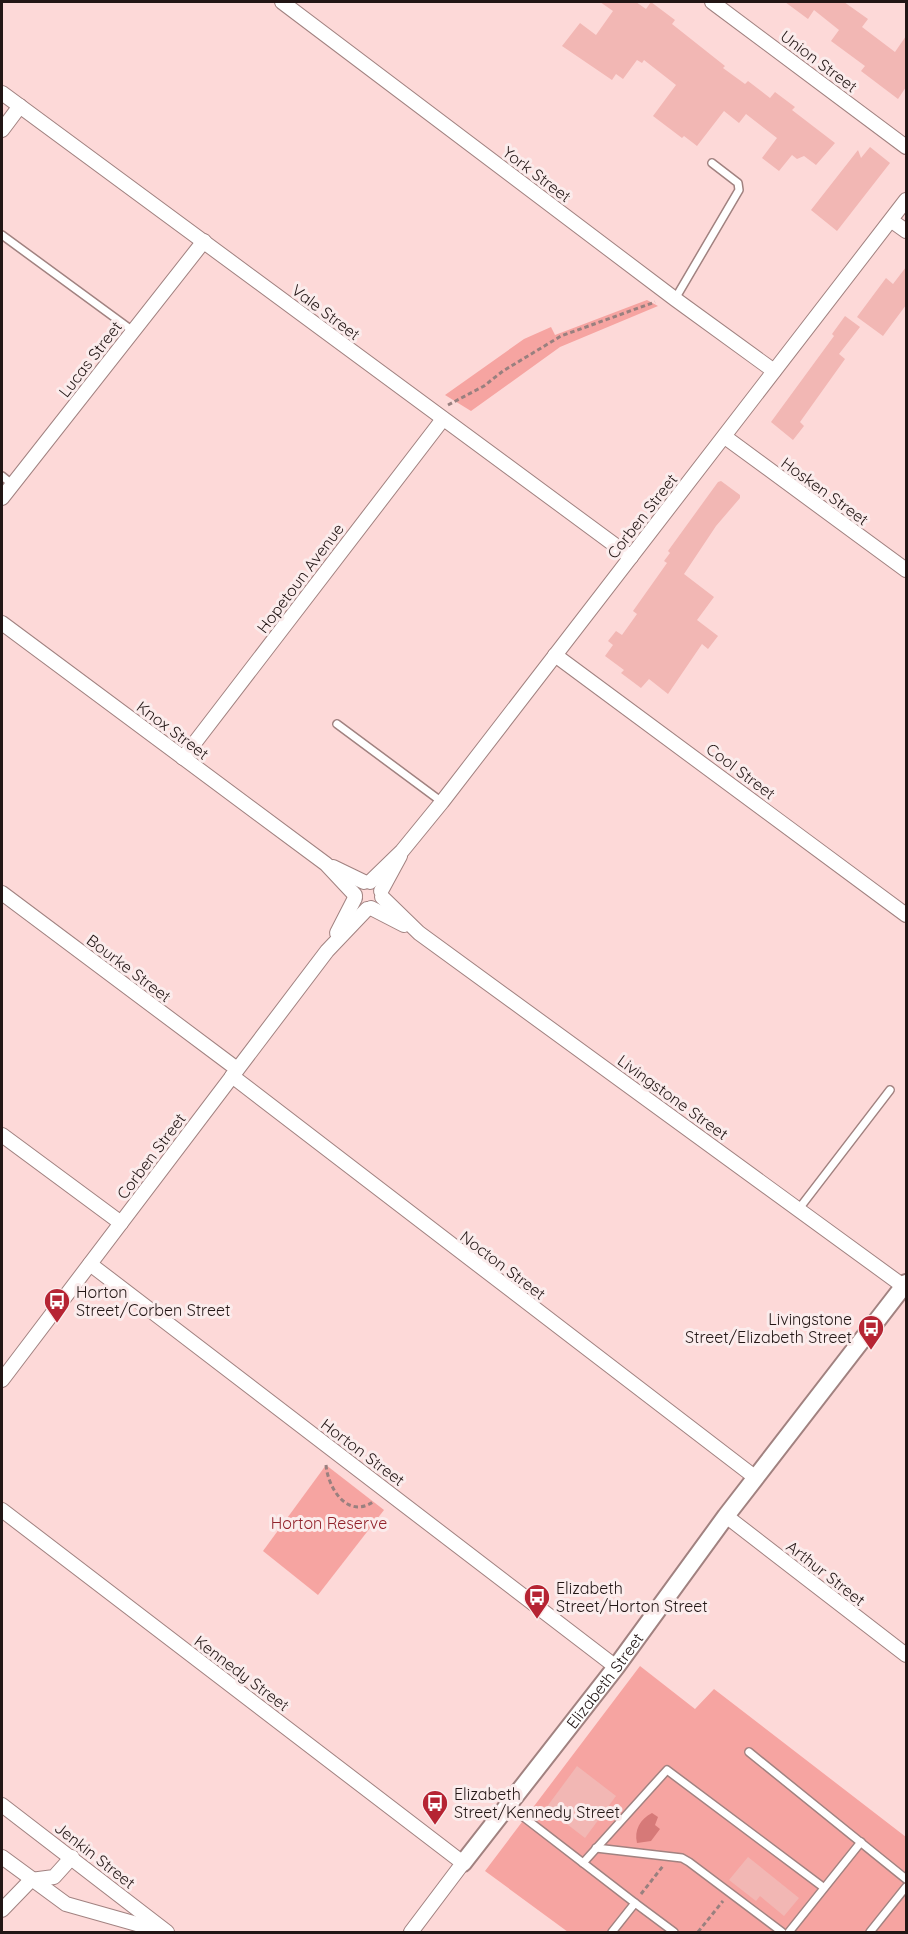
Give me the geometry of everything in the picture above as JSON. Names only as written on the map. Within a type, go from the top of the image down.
[{"type":"street","name":"York Street","points":[[282,2],[672,297],[774,371]]},
{"type":"street","name":"Union Street","points":[[712,2],[906,147]]},
{"type":"street","name":"Vale Street","points":[[2,93],[631,557]]},
{"type":"street","points":[[2,130],[20,106]]},
{"type":"street","name":"Corben Street","points":[[367,882],[402,851],[442,802],[906,200]]},
{"type":"street","points":[[892,221],[906,231]]},
{"type":"street","name":"Lucas Street","points":[[2,498],[7,480],[133,331],[204,241]]},
{"type":"street","name":"Hopetoun Avenue","points":[[183,758],[437,415]]},
{"type":"street","name":"Hosken Street","points":[[725,437],[906,570]]},
{"type":"street","name":"Knox Street","points":[[2,623],[326,864],[355,896]]},
{"type":"street","name":"Cool Street","points":[[555,655],[906,915]]},
{"type":"street","name":"Corben Street","points":[[381,894],[402,851]]},
{"type":"street","name":"Knox Street","points":[[326,864],[367,882]]},
{"type":"street","points":[[367,882],[377,885],[381,894],[378,904],[369,908],[359,905],[355,896],[357,887],[367,882]]},
{"type":"street","name":"Bourke Street","points":[[2,893],[234,1073]]},
{"type":"street","name":"Livingstone Street","points":[[381,894],[419,933]]},
{"type":"street","name":"Corben Street","points":[[327,951],[355,896]]},
{"type":"street","name":"Corben Street","points":[[3,1375],[327,951],[369,908]]},
{"type":"street","name":"Livingstone Street","points":[[369,908],[419,933],[906,1286]]},
{"type":"street","name":"Nocton Street","points":[[234,1073],[756,1478]]},
{"type":"street","points":[[2,1135],[121,1223]]},
{"type":"street","name":"Horton Street","points":[[90,1264],[616,1667]]},
{"type":"street","name":"Elizabeth Street","points":[[411,1932],[616,1667],[726,1516],[906,1286]]},
{"type":"street","name":"Kennedy Street","points":[[2,1510],[463,1863]]},
{"type":"street","name":"Arthur Street","points":[[726,1516],[906,1655]]},
{"type":"street","name":"Jenkin Street","points":[[2,1805],[167,1932]]},
{"type":"street","points":[[2,1857],[66,1904],[167,1932]]},
{"type":"street","points":[[2,1910],[31,1880],[54,1877],[72,1857]]},
{"type":"lane","points":[[672,297],[739,190],[738,183],[712,164]]},
{"type":"lane","points":[[2,235],[133,331]]},
{"type":"lane","points":[[337,724],[442,802]]},
{"type":"lane","points":[[798,1209],[890,1090]]},
{"type":"lane","points":[[749,1752],[906,1879]]},
{"type":"lane","points":[[583,1863],[667,1770],[823,1887]]},
{"type":"lane","points":[[508,1806],[674,1932]]},
{"type":"lane","points":[[789,1932],[861,1842]]},
{"type":"lane","points":[[596,1848],[670,1857],[689,1862],[782,1932]]},
{"type":"lane","points":[[870,1932],[906,1887]]},
{"type":"lane","points":[[612,1932],[635,1903]]},
{"type":"path","points":[[437,415],[484,387],[503,370],[561,336],[672,297]]},
{"type":"path","points":[[326,1465],[328,1480],[341,1499],[351,1506],[361,1508],[373,1502]]},
{"type":"path","points":[[635,1903],[670,1857]]},
{"type":"path","points":[[698,1932],[730,1892]]},
{"type":"green space","points":[[647,300],[658,306],[560,347],[471,411],[445,395],[524,339],[551,327],[555,335]]},
{"type":"green space","name":"Horton Reserve","points":[[326,1465],[384,1510],[318,1595],[263,1551]]},
{"type":"green space","points":[[640,1666],[695,1709],[714,1689],[906,1837],[906,1932],[568,1932],[485,1871]]},
{"type":"shaded area","points":[[652,1813],[658,1817],[655,1825],[660,1829],[651,1841],[637,1843],[636,1834],[639,1825]]},
{"type":"building","points":[[600,2],[636,2],[646,9],[651,2],[675,20],[672,24],[725,66],[723,68],[745,84],[748,81],[770,98],[775,92],[795,107],[792,110],[835,143],[816,165],[804,156],[797,159],[792,155],[779,171],[762,158],[777,138],[746,114],[739,123],[724,111],[697,146],[684,136],[682,138],[653,116],[676,85],[644,60],[642,63],[637,60],[623,79],[616,74],[612,80],[562,46],[580,23],[596,35],[613,11]]},
{"type":"building","points":[[785,2],[844,2],[868,19],[862,27],[895,52],[906,36],[906,87],[898,99],[861,71],[865,66],[831,41],[839,30],[814,10],[808,19]]},
{"type":"building","points":[[870,147],[890,163],[837,231],[811,210],[858,150],[861,158]]},
{"type":"building","points":[[906,267],[906,305],[883,336],[857,317],[886,278],[893,284]]},
{"type":"building","points":[[845,316],[860,327],[839,354],[845,359],[800,422],[804,426],[793,440],[771,422],[834,336],[832,334]]},
{"type":"building","points":[[721,481],[740,495],[740,498],[716,526],[684,574],[714,597],[697,620],[718,636],[708,649],[702,644],[668,694],[649,679],[641,688],[621,673],[624,670],[605,656],[613,645],[608,641],[616,631],[622,635],[637,614],[633,611],[667,563],[664,561],[670,553],[668,551]]},
{"type":"building","points":[[577,1766],[616,1796],[585,1838],[546,1808]]},
{"type":"building","points":[[748,1857],[799,1898],[784,1916],[760,1896],[756,1901],[729,1880]]},
{"type":"place","name":"Horton Street/Corben Street","points":[[57,1324]]},
{"type":"place","name":"Livingstone Street/Elizabeth Street","points":[[871,1351]]},
{"type":"place","name":"Elizabeth Street/Horton Street","points":[[537,1620]]},
{"type":"place","name":"Elizabeth Street/Kennedy Street","points":[[435,1826]]}]
